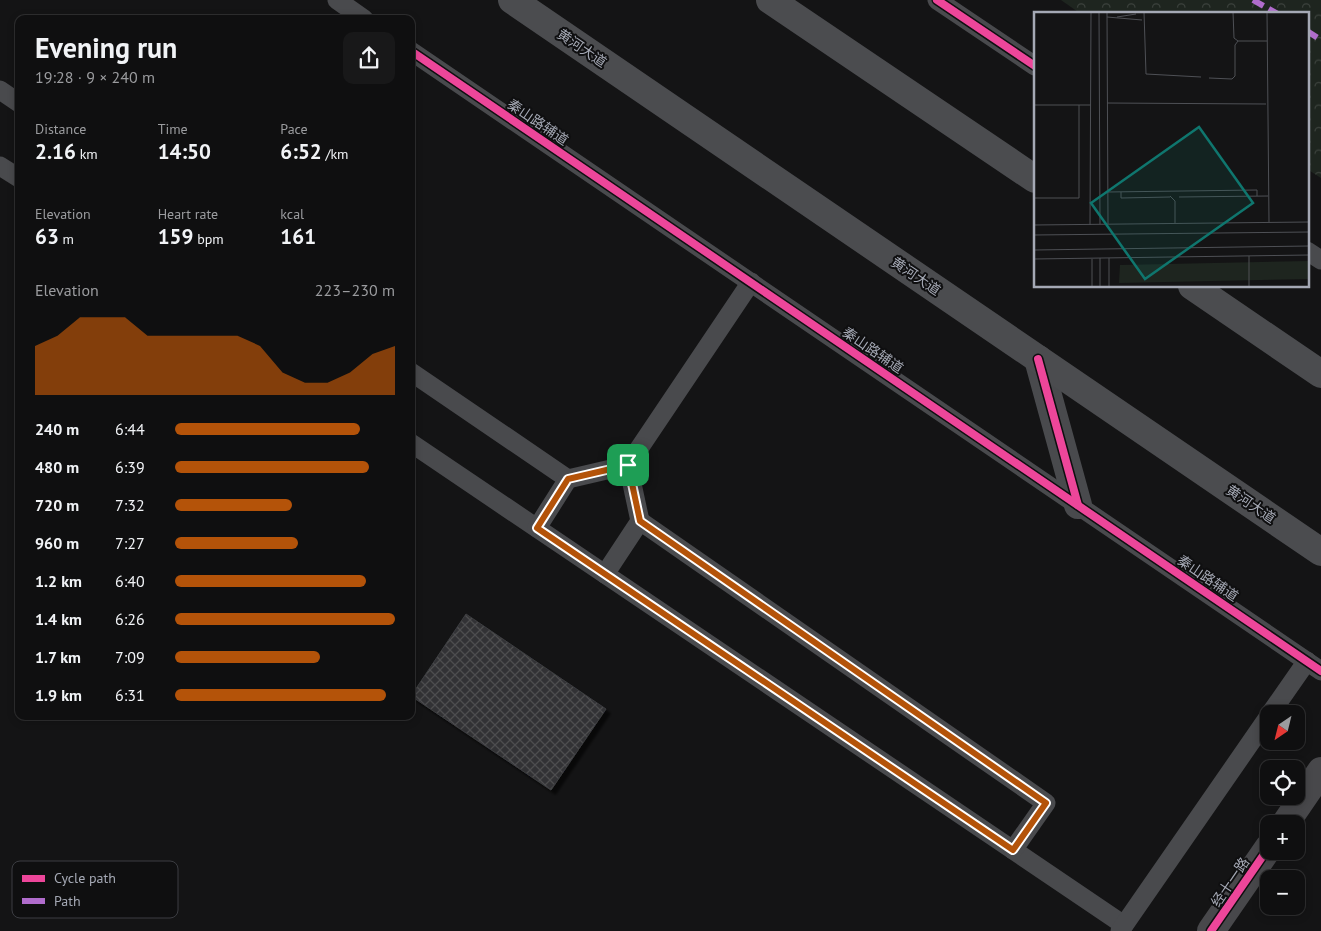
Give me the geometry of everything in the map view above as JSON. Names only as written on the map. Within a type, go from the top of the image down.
[{"type":"main road","name":"黄河大道","points":[[512,0],[1321,552]]},
{"type":"main road","points":[[770,0],[1034,178]]},
{"type":"main road","points":[[1195,288],[1321,374]]},
{"type":"street","points":[[1038,359],[1078,505]]},
{"type":"street","points":[[1291,815],[1321,771]]},
{"type":"street","name":"经十一路","points":[[1211,931],[1260,860]]},
{"type":"lane","points":[[337,0],[358,15]]},
{"type":"lane","points":[[937,0],[1034,65]]},
{"type":"lane","name":"秦山路辅道","points":[[415,54],[1314,666]]},
{"type":"lane","points":[[0,90],[15,100]]},
{"type":"lane","points":[[0,166],[15,175]]},
{"type":"lane","points":[[1308,252],[1321,260]]},
{"type":"lane","points":[[537,528],[568,479],[628,465],[751,282]]},
{"type":"lane","points":[[415,375],[568,479]]},
{"type":"lane","points":[[415,446],[1013,850],[1122,928],[1260,728]]},
{"type":"lane","points":[[628,465],[640,521],[1046,803],[1013,850]]},
{"type":"lane","points":[[605,574],[640,521]]},
{"type":"lane","points":[[1278,705],[1314,666]]},
{"type":"green space","points":[[1061,0],[1321,0],[1321,178],[1308,170],[1308,12],[1078,12]]},
{"type":"building","points":[[466,614],[606,709],[551,790],[415,699],[415,690]]},
{"type":"marked path","points":[[1253,0],[1274,12]]},
{"type":"marked path","points":[[1308,32],[1321,40]]},
{"type":"cycle path","points":[[937,0],[1034,65]]},
{"type":"cycle path","points":[[415,54],[1321,671]]},
{"type":"cycle path","points":[[1038,359],[1078,505]]},
{"type":"cycle path","points":[[1211,931],[1260,860]]},
{"type":"route","points":[[628,465],[640,521],[1046,803],[1013,850],[537,528],[568,479],[628,465]]}]
